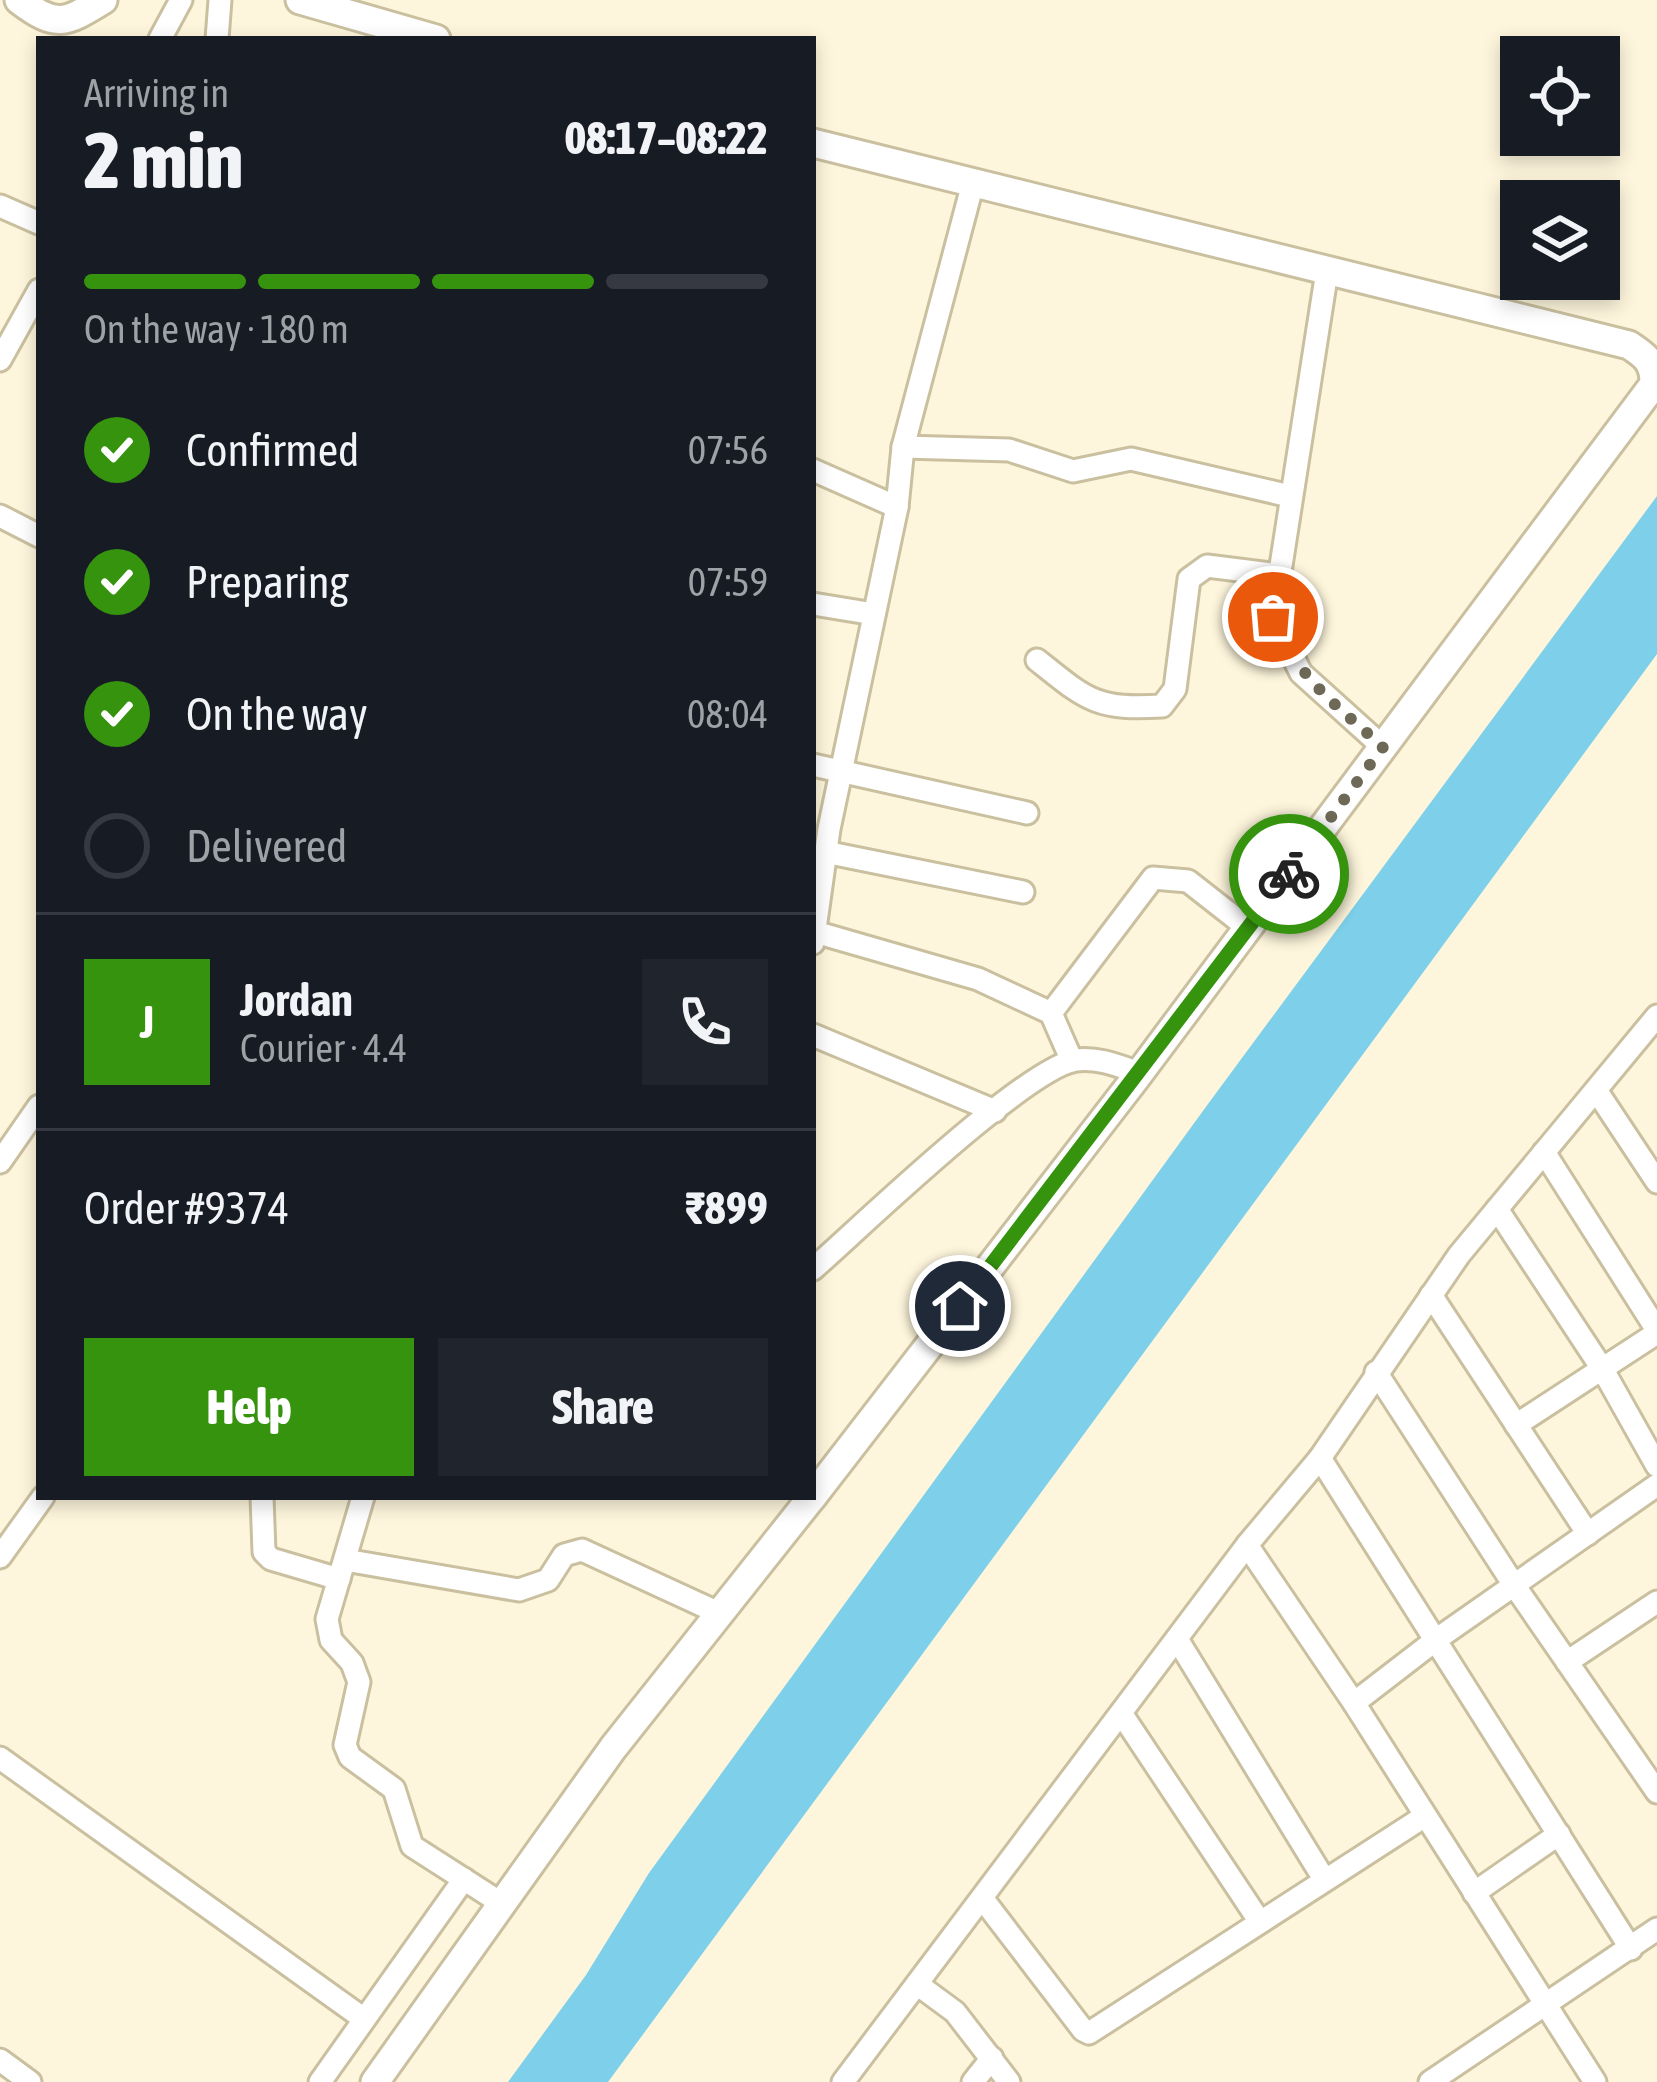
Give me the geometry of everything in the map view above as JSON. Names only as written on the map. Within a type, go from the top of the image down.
[{"type":"street","points":[[19,0],[73,18],[103,0]]},
{"type":"street","points":[[162,36],[182,0]]},
{"type":"street","points":[[217,36],[220,0]]},
{"type":"street","points":[[300,0],[426,36]]},
{"type":"street","points":[[816,144],[1629,344],[1655,368],[1654,384],[1248,928],[816,1492]]},
{"type":"street","points":[[816,917],[825,852],[897,507],[903,447],[973,183]]},
{"type":"street","points":[[0,206],[36,222]]},
{"type":"street","points":[[1328,271],[1273,617],[1301,673],[1383,747]]},
{"type":"street","points":[[0,360],[36,295]]},
{"type":"street","points":[[903,447],[1009,450],[1073,470],[1139,460],[1290,496]]},
{"type":"street","points":[[816,471],[897,507]]},
{"type":"street","points":[[0,516],[36,534]]},
{"type":"street","points":[[1037,660],[1081,695],[1105,706],[1162,706],[1175,689],[1189,579],[1207,566],[1279,574]]},
{"type":"street","points":[[816,604],[874,614]]},
{"type":"street","points":[[816,765],[1028,813]]},
{"type":"street","points":[[825,852],[1023,892]]},
{"type":"street","points":[[1052,1013],[1153,878],[1188,881],[1248,928]]},
{"type":"street","points":[[816,933],[978,979],[1052,1013],[1072,1061]]},
{"type":"street","points":[[843,2082],[1247,1545],[1320,1458],[1431,1295],[1656,1019]]},
{"type":"street","points":[[816,1036],[995,1111]]},
{"type":"street","points":[[816,1266],[1045,1073],[1072,1061],[1096,1059],[1139,1073]]},
{"type":"street","points":[[1596,1090],[1657,1182]]},
{"type":"street","points":[[0,1162],[36,1110]]},
{"type":"street","points":[[1516,1425],[1657,1332],[1544,1152]]},
{"type":"street","points":[[1497,1209],[1603,1370],[1657,1466]]},
{"type":"street","points":[[1431,1295],[1588,1534]]},
{"type":"street","points":[[1376,1372],[1568,1662],[1647,1758],[1657,1792]]},
{"type":"street","points":[[1320,1458],[1631,1949]]},
{"type":"street","points":[[1354,1703],[1657,1485]]},
{"type":"street","points":[[0,1557],[41,1500]]},
{"type":"street","points":[[262,1500],[264,1552],[271,1559],[519,1590],[548,1580],[564,1555],[581,1550],[721,1614]]},
{"type":"street","points":[[362,1500],[327,1618],[331,1640],[352,1663],[359,1682],[345,1745],[350,1757],[394,1789],[412,1846],[504,1905]]},
{"type":"street","points":[[374,2082],[613,1748],[810,1500]]},
{"type":"street","points":[[1247,1545],[1354,1703],[1595,2082]]},
{"type":"street","points":[[1568,1662],[1657,1602]]},
{"type":"street","points":[[1177,1639],[1324,1879]]},
{"type":"street","points":[[1121,1713],[1259,1922]]},
{"type":"street","points":[[0,1758],[364,2019]]},
{"type":"street","points":[[982,1898],[1089,2033],[1425,1816]]},
{"type":"street","points":[[1474,1893],[1559,1834]]},
{"type":"street","points":[[320,2082],[464,1879]]},
{"type":"street","points":[[1430,2082],[1656,1931]]},
{"type":"street","points":[[917,1984],[955,2012],[1009,2082]]},
{"type":"street","points":[[973,2082],[992,2058]]},
{"type":"street","points":[[0,2060],[30,2082]]},
{"type":"water","points":[[1657,496],[1657,654],[608,2082],[508,2082],[586,1975],[649,1873]]},
{"type":"way so far","points":[[1273,617],[1301,673],[1383,747],[1289,874]]},
{"type":"route","points":[[960,1306],[1289,874]]}]
